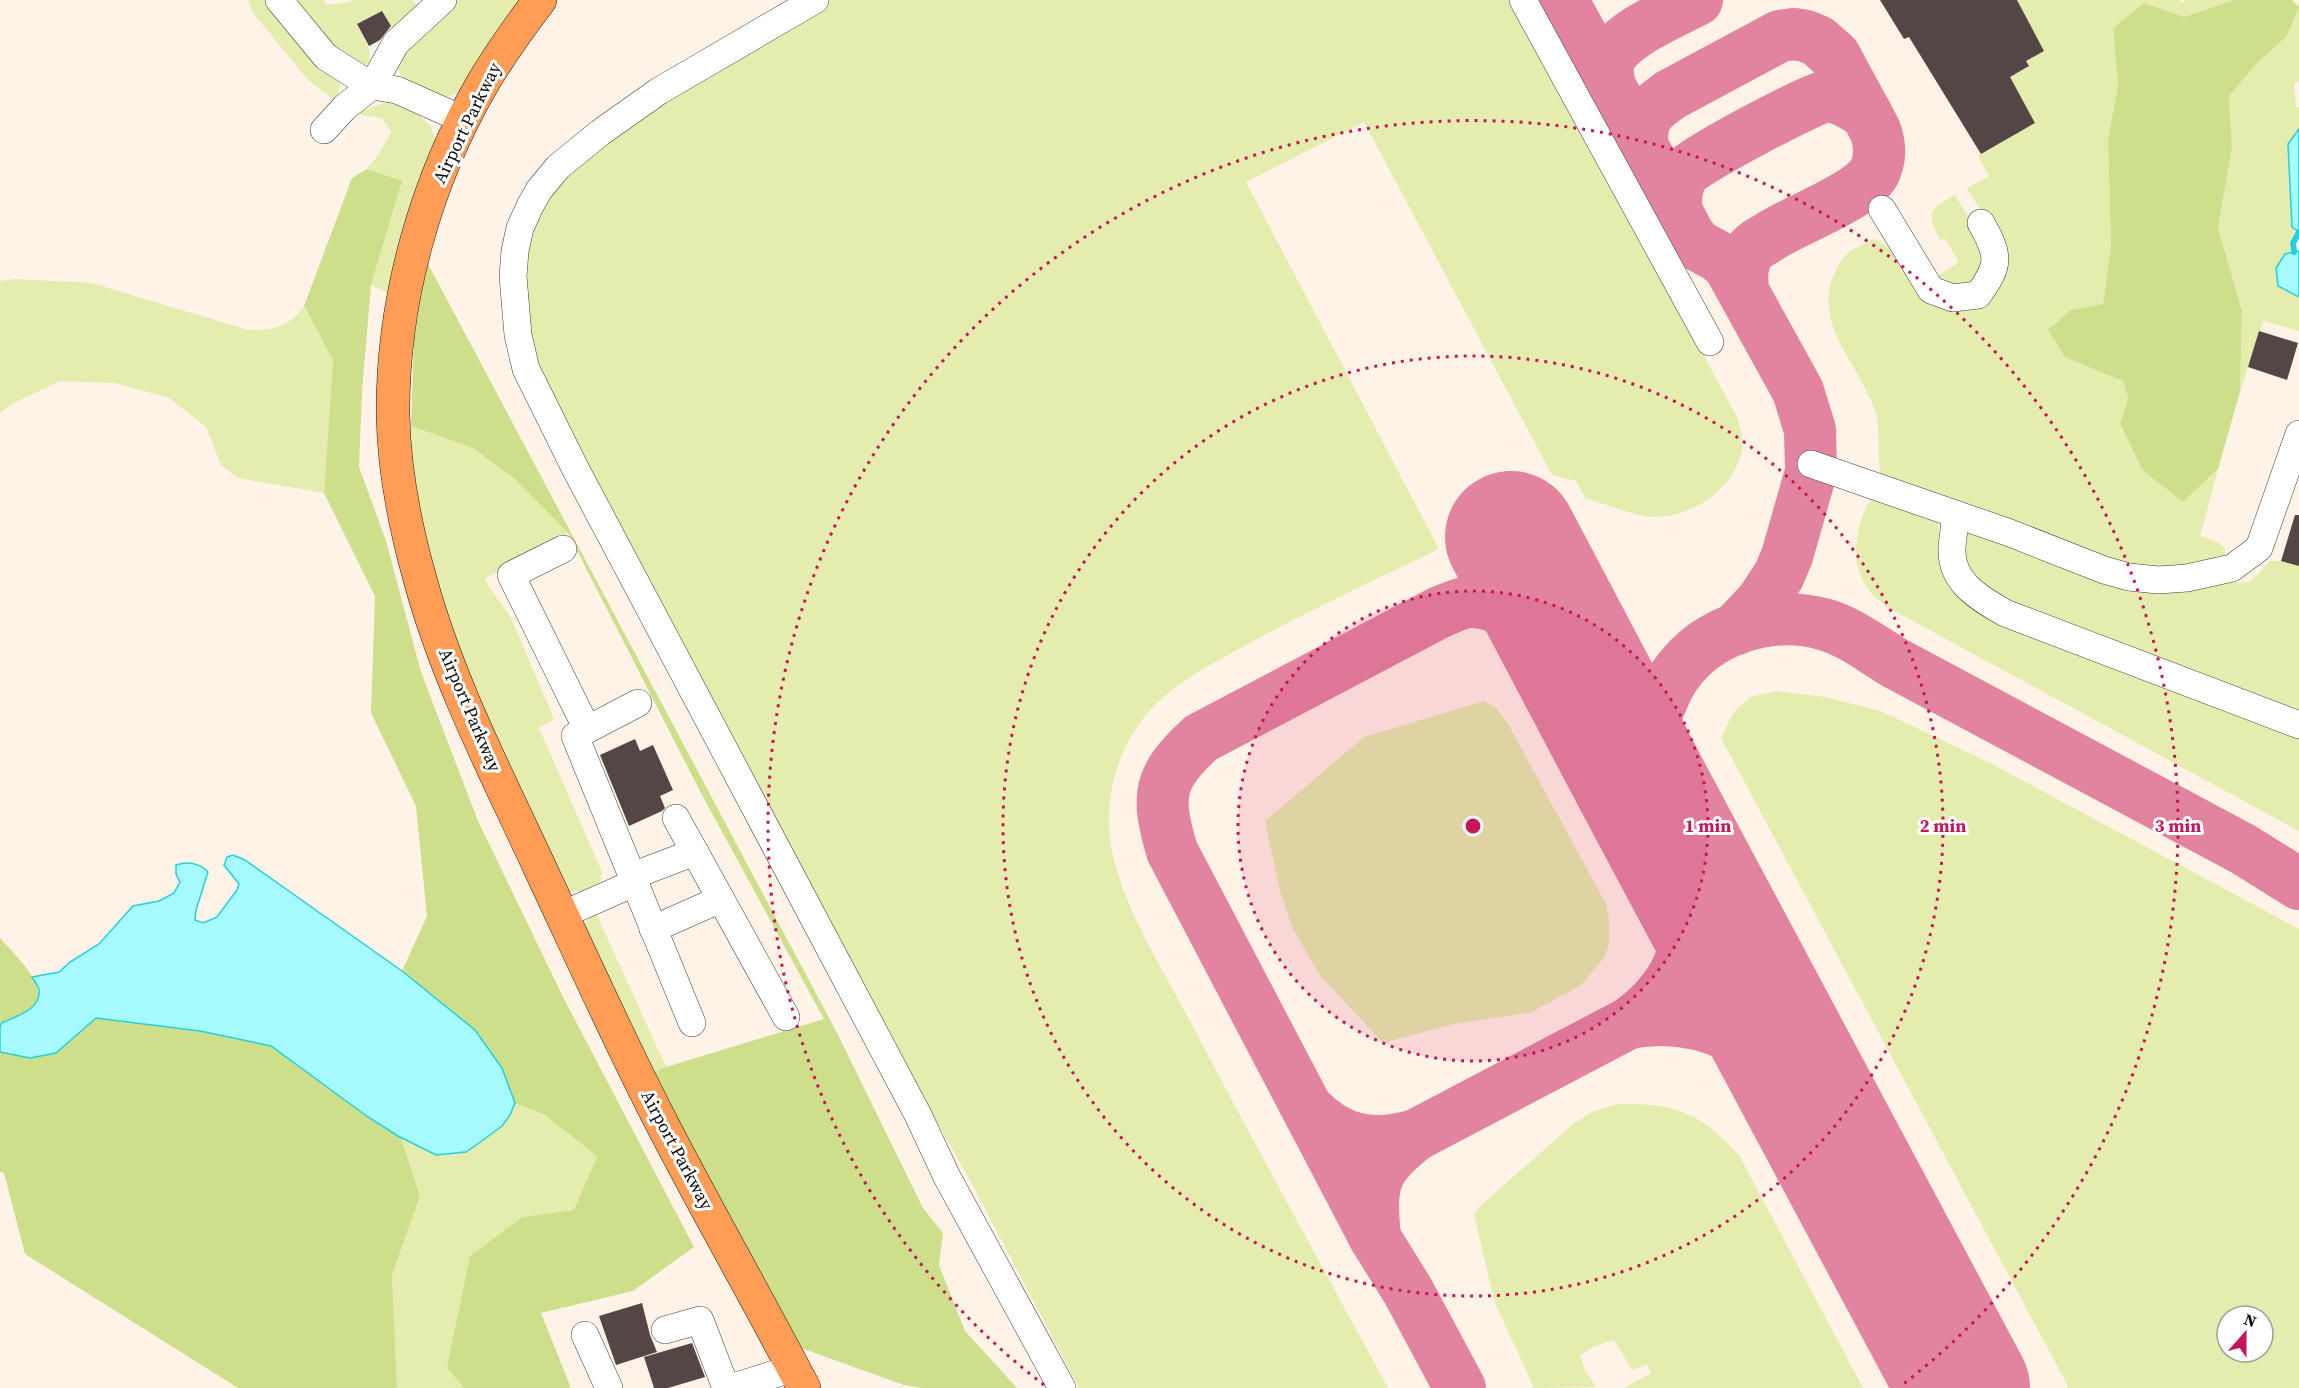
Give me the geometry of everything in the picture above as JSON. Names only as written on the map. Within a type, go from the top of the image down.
[{"type":"main road","name":"Airport Parkway","points":[[540,0],[502,53],[464,120],[440,170],[425,214],[406,292],[395,371],[393,415],[398,479],[405,521],[420,581],[449,665],[562,915],[658,1116],[799,1378]]},
{"type":"lane","points":[[279,0],[326,57],[372,86],[397,90],[464,120]]},
{"type":"lane","points":[[324,130],[345,107],[372,86],[396,44],[443,0]]},
{"type":"lane","points":[[815,0],[658,91],[601,132],[558,168],[539,190],[520,228],[513,276],[518,335],[526,369],[575,468],[918,1115],[947,1177],[1062,1388]]},
{"type":"lane","points":[[1523,0],[1710,342]]},
{"type":"lane","points":[[1882,209],[1931,290],[1953,298],[1978,295],[1992,275],[1995,258],[1992,241],[1981,223]]},
{"type":"lane","points":[[1811,464],[2010,532],[2104,570],[2129,577],[2158,580],[2214,573],[2232,567],[2259,548],[2299,434]]},
{"type":"lane","points":[[1956,514],[1952,550],[1957,576],[1974,596],[2005,613],[2299,725]]},
{"type":"lane","points":[[563,549],[511,575],[587,729]]},
{"type":"lane","points":[[638,703],[575,736],[692,1023]]},
{"type":"lane","points":[[676,818],[786,1017]]},
{"type":"lane","points":[[562,915],[633,879],[695,852]]},
{"type":"lane","points":[[653,929],[721,899]]},
{"type":"lane","points":[[665,1330],[700,1320],[728,1388],[799,1378]]},
{"type":"lane","points":[[585,1335],[609,1388]]},
{"type":"green space","points":[[248,0],[269,0],[287,32],[341,84],[336,101],[308,80],[253,13]]},
{"type":"green space","points":[[292,0],[324,0],[326,5],[351,2],[351,0],[412,0],[422,10],[394,32],[382,11],[357,24],[370,54],[367,64],[361,68],[331,48]]},
{"type":"green space","points":[[450,0],[532,0],[463,91],[442,98],[418,89],[406,81],[402,76],[397,59]]},
{"type":"green space","points":[[828,0],[1513,0],[1738,419],[1742,435],[1742,451],[1737,465],[1730,478],[1720,489],[1696,507],[1682,513],[1652,517],[1585,498],[1576,481],[1552,475],[1364,122],[1246,182],[1439,549],[1271,631],[1205,668],[1165,696],[1142,720],[1124,750],[1110,802],[1110,838],[1119,877],[1146,940],[1388,1388],[1079,1388],[972,1184],[871,1005],[540,378],[522,286],[531,225],[558,178],[589,151]]},
{"type":"green space","points":[[2017,0],[2179,0],[2182,3],[2185,0],[2234,0],[2184,17],[2144,3],[2113,28],[2118,85],[2108,140],[2111,245],[2103,304],[2071,310],[2108,374],[2123,381],[2128,398],[2120,423],[2142,470],[2183,502],[2218,469],[2200,536],[2219,543],[2225,548],[2224,557],[2185,568],[2115,565],[1882,476],[1880,472],[1877,418],[1862,382],[1842,348],[1829,312],[1829,294],[1834,275],[1846,255],[1873,239],[1886,246],[1896,256],[1918,293],[1928,302],[1941,308],[1960,308],[1983,303],[2000,286],[2003,267],[1998,243],[1967,188],[1989,176],[1978,156],[2035,123],[2003,66],[2016,74],[2029,67],[2026,61],[2044,51]]},
{"type":"green space","points":[[2234,0],[2292,0],[2299,7],[2287,36],[2256,64],[2229,96],[2232,147],[2218,228],[2242,311],[2240,392],[2218,469],[2183,502],[2142,470],[2120,423],[2128,398],[2123,381],[2065,357],[2048,330],[2071,310],[2103,304],[2111,245],[2108,140],[2118,85],[2113,28],[2144,3],[2184,17]]},
{"type":"green space","points":[[2299,7],[2299,81],[2294,83],[2296,107],[2299,107],[2299,129],[2288,144],[2292,226],[2295,229],[2289,243],[2290,253],[2285,254],[2295,295],[2299,297],[2299,331],[2263,321],[2240,392],[2242,311],[2218,228],[2232,147],[2229,96],[2256,64],[2287,36]]},
{"type":"green space","points":[[392,100],[418,114],[431,127],[437,145],[392,295],[371,285],[401,183],[367,169],[379,154],[391,132],[382,118],[354,114]]},
{"type":"green space","points":[[367,169],[402,181],[371,285],[362,392],[359,467],[386,541],[421,672],[478,821],[563,997],[694,1247],[633,1291],[541,1313],[571,1388],[464,1388],[447,1368],[470,1256],[522,1217],[574,1210],[597,1156],[545,1115],[515,1103],[502,1067],[475,1030],[402,971],[427,916],[416,806],[371,713],[375,596],[324,493],[333,360],[304,306],[352,178]]},
{"type":"green space","points":[[1955,195],[1987,248],[1978,281],[1956,289],[1936,277],[1959,262],[1945,239],[1941,241],[1932,218],[1932,213],[1939,204]]},
{"type":"green space","points":[[427,262],[837,1033],[923,1208],[943,1233],[939,1265],[965,1331],[1017,1388],[922,1388],[904,1385],[798,1347],[650,1074],[666,1067],[824,1019],[702,795],[568,533],[515,479],[473,448],[411,426],[414,339]]},
{"type":"green space","points":[[16,279],[92,283],[248,330],[265,330],[280,326],[292,319],[304,306],[333,360],[324,493],[238,478],[221,465],[206,427],[169,398],[115,383],[60,381],[14,403],[0,413],[0,281]]},
{"type":"green space","points":[[411,426],[473,448],[515,479],[568,533],[484,579],[511,618],[554,719],[539,728],[602,872],[601,881],[586,892],[565,891],[456,643],[431,570],[413,479]]},
{"type":"green space","points":[[1873,496],[1935,514],[1944,570],[2299,737],[2299,831],[1887,607],[1864,583],[1858,569],[1857,536],[1863,514]]},
{"type":"green space","points":[[1969,531],[2207,584],[2250,582],[2270,561],[2281,561],[2299,566],[2299,720],[2008,605],[1967,574],[1962,539]]},
{"type":"green space","points":[[1776,691],[1825,697],[1881,711],[1992,764],[2299,929],[2299,1388],[2069,1388],[1721,738],[1733,713],[1750,697]]},
{"type":"green space","points":[[1484,701],[1495,707],[1507,722],[1606,904],[1609,919],[1609,944],[1604,958],[1581,985],[1532,1012],[1454,1024],[1383,1043],[1319,974],[1292,927],[1280,891],[1265,821],[1364,737]]},
{"type":"green space","points":[[595,911],[666,1067],[650,1074],[584,925]]},
{"type":"green space","points":[[0,938],[27,969],[37,988],[38,997],[32,1008],[0,1026]]},
{"type":"green space","points":[[96,1018],[200,1031],[271,1046],[401,1138],[420,1196],[392,1275],[397,1388],[238,1388],[25,1254],[4,1173],[0,1172],[0,1052],[30,1058],[56,1053]]},
{"type":"green space","points":[[515,1103],[545,1115],[597,1155],[574,1210],[522,1217],[447,1368],[464,1388],[397,1388],[392,1275],[420,1196],[401,1138],[436,1155],[466,1152],[502,1126]]},
{"type":"green space","points":[[1618,1104],[1672,1108],[1686,1113],[1712,1129],[1739,1155],[1863,1388],[1624,1388],[1651,1373],[1647,1364],[1632,1370],[1614,1340],[1593,1347],[1580,1355],[1585,1370],[1596,1387],[1534,1388],[1495,1303],[1474,1215],[1478,1208],[1572,1125],[1594,1111]]},
{"type":"water","points":[[2299,129],[2299,232],[2292,227],[2288,144]]},
{"type":"water","points":[[2299,251],[2299,297],[2278,286],[2276,268],[2285,254]]},
{"type":"water","points":[[233,855],[245,860],[402,971],[475,1030],[502,1068],[515,1103],[502,1126],[466,1152],[436,1155],[398,1136],[368,1117],[271,1046],[200,1031],[96,1018],[56,1053],[30,1058],[0,1052],[2,1023],[32,1007],[39,997],[39,990],[32,977],[59,972],[70,962],[99,944],[133,906],[159,901],[174,893],[180,882],[176,874],[176,865],[194,864],[208,872],[195,920],[203,923],[217,917],[239,884],[224,865],[227,857]]},
{"type":"building","points":[[1880,0],[2017,0],[2044,51],[2026,61],[2029,66],[2010,77],[2035,123],[1981,154],[1909,37],[1904,39]]},
{"type":"building","points":[[382,11],[391,26],[380,40],[369,46],[357,24]]},
{"type":"building","points":[[2259,331],[2298,343],[2287,380],[2248,367]]},
{"type":"building","points":[[2295,515],[2299,515],[2299,566],[2281,561]]},
{"type":"building","points":[[635,739],[640,751],[653,745],[673,790],[660,796],[665,808],[662,811],[629,826],[600,755]]},
{"type":"building","points":[[642,1303],[657,1352],[616,1365],[599,1316]]},
{"type":"building","points":[[692,1343],[705,1377],[668,1388],[654,1388],[644,1357]]},
{"type":"waterway","points":[[2294,252],[2293,243],[2299,232]]},
{"type":"taxiway","points":[[1562,0],[1641,143]]},
{"type":"taxiway","points":[[1609,84],[1608,65],[1620,45],[1645,27],[1697,0]]},
{"type":"taxiway","points":[[1736,629],[1762,601],[1779,575],[1787,556],[1811,472],[1810,430],[1798,391],[1729,266],[1719,257],[1697,245],[1689,235],[1641,143],[1644,121],[1653,108],[1670,95],[1780,36],[1794,34],[1806,36],[1818,41],[1835,56],[1875,130],[1879,145],[1878,161],[1868,181],[1856,190],[1780,230],[1752,249],[1743,268],[1743,291]]},
{"type":"taxiway","points":[[1677,213],[1677,193],[1684,173],[1751,132],[1824,97],[1841,99],[1866,113]]},
{"type":"taxiway","points":[[1460,1388],[1408,1291],[1375,1238],[1172,851],[1164,816],[1164,789],[1176,765],[1201,738],[1457,605],[1469,602],[1494,606],[1521,617],[1569,644]]},
{"type":"taxiway","points":[[1645,791],[1652,728],[1668,686],[1689,658],[1705,645],[1742,627],[1762,622],[1803,620],[1833,627],[1851,636],[1895,663],[2243,849],[2299,884]]},
{"type":"taxiway","points":[[1679,855],[1688,904],[1688,927],[1684,948],[1677,969],[1666,988],[1650,1006],[1629,1023],[1656,1020],[1682,1021],[1730,1036],[1773,1062],[1810,1099]]},
{"type":"taxiway","points":[[1416,1135],[1629,1023]]},
{"type":"taxiway","points":[[1308,1109],[1332,1129],[1358,1139],[1385,1141],[1416,1135],[1390,1158],[1377,1179],[1373,1203],[1375,1238]]},
{"type":"runway","points":[[1511,537],[1964,1388]]}]
